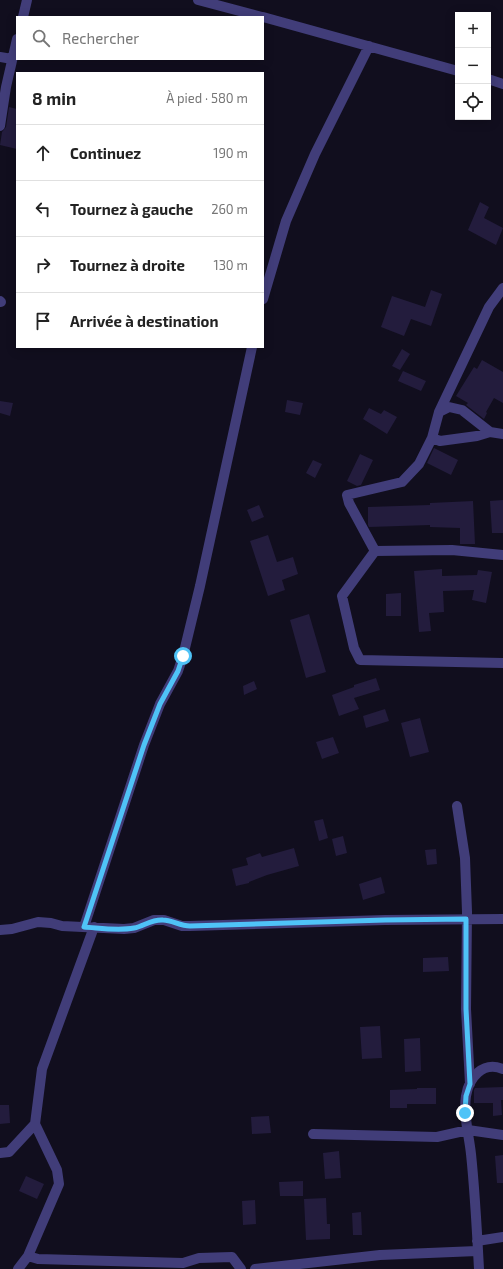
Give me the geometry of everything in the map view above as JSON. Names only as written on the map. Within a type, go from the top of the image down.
[{"type":"street","points":[[23,16],[27,0]]},
{"type":"street","points":[[198,0],[258,16]]},
{"type":"street","points":[[264,18],[455,70]]},
{"type":"street","points":[[0,126],[6,87],[16,43]]},
{"type":"street","points":[[264,297],[286,220],[315,154],[369,46]]},
{"type":"street","points":[[0,57],[12,59]]},
{"type":"street","points":[[491,80],[503,84]]},
{"type":"street","points":[[375,551],[348,503],[347,495],[402,482],[419,464],[432,438],[439,412],[489,307],[503,288]]},
{"type":"street","points":[[18,1269],[28,1256],[59,1184],[57,1170],[35,1124],[42,1069],[89,927],[144,745],[160,704],[178,671],[183,656],[200,586],[252,348]]},
{"type":"street","points":[[439,412],[449,408],[462,410],[490,432]]},
{"type":"street","points":[[432,438],[440,441],[477,436],[490,432],[503,434]]},
{"type":"street","points":[[375,551],[452,550],[503,555]]},
{"type":"street","points":[[375,551],[342,596],[354,648],[360,660],[503,663]]},
{"type":"street","points":[[457,806],[465,858],[466,1009],[470,1084]]},
{"type":"street","points":[[0,930],[12,929],[38,922],[51,922],[62,926],[134,928],[154,920],[164,920],[182,926],[190,926],[385,920],[503,919]]},
{"type":"street","points":[[479,1269],[474,1187],[465,1113],[466,1096],[470,1084],[477,1073],[487,1066],[503,1069]]},
{"type":"street","points":[[0,1153],[9,1152],[35,1124]]},
{"type":"street","points":[[313,1134],[437,1137],[468,1130],[503,1134]]},
{"type":"street","points":[[255,1269],[477,1246],[503,1237]]},
{"type":"street","points":[[28,1256],[38,1260],[183,1263],[199,1258],[232,1257],[241,1269]]},
{"type":"building","points":[[9,107],[16,109],[16,149],[0,145],[2,132],[6,127]]},
{"type":"building","points":[[480,202],[489,207],[484,218],[503,228],[496,245],[468,230]]},
{"type":"building","points":[[431,290],[442,294],[431,326],[411,319],[404,336],[381,327],[392,296],[425,307]]},
{"type":"building","points":[[402,349],[410,354],[400,370],[392,366]]},
{"type":"building","points":[[482,360],[503,372],[503,403],[494,398],[486,412],[487,413],[484,419],[466,405],[468,403],[456,396],[474,367],[477,369]]},
{"type":"building","points":[[403,371],[426,381],[421,391],[398,381]]},
{"type":"building","points":[[287,400],[303,403],[300,415],[285,412]]},
{"type":"building","points":[[0,401],[13,403],[10,416],[0,413]]},
{"type":"building","points":[[369,408],[381,414],[384,410],[397,417],[387,434],[363,419]]},
{"type":"building","points":[[434,448],[458,460],[451,475],[427,463]]},
{"type":"building","points":[[360,454],[373,460],[361,485],[357,486],[347,481]]},
{"type":"building","points":[[313,460],[322,464],[315,478],[306,473]]},
{"type":"building","points":[[503,500],[503,533],[492,533],[490,501]]},
{"type":"building","points":[[473,501],[475,544],[460,544],[460,528],[430,527],[430,525],[369,527],[368,525],[368,507],[430,505],[430,503]]},
{"type":"building","points":[[259,505],[264,517],[252,522],[247,510]]},
{"type":"building","points":[[268,535],[277,562],[293,557],[298,574],[282,580],[285,590],[268,596],[250,541]]},
{"type":"building","points":[[442,569],[442,576],[477,575],[478,570],[492,572],[486,603],[472,600],[474,590],[443,591],[444,612],[429,613],[431,631],[419,632],[414,571]]},
{"type":"building","points":[[401,593],[401,616],[386,616],[386,594]]},
{"type":"building","points":[[309,614],[326,672],[306,678],[290,620]]},
{"type":"building","points":[[376,678],[380,690],[354,698],[359,709],[339,716],[332,695],[354,687],[354,685]]},
{"type":"building","points":[[254,681],[257,689],[244,695],[243,686]]},
{"type":"building","points":[[385,709],[389,721],[366,728],[363,716]]},
{"type":"building","points":[[420,718],[429,752],[410,757],[401,723]]},
{"type":"building","points":[[333,737],[339,753],[322,759],[316,742]]},
{"type":"building","points":[[323,819],[328,838],[319,841],[314,821]]},
{"type":"building","points":[[343,836],[347,853],[336,856],[332,839]]},
{"type":"building","points":[[294,848],[299,866],[236,886],[232,869],[248,865],[246,858],[260,853],[262,857]]},
{"type":"building","points":[[436,849],[437,864],[427,865],[425,850]]},
{"type":"building","points":[[381,877],[385,893],[363,900],[359,884]]},
{"type":"building","points":[[448,957],[449,971],[423,972],[423,958]]},
{"type":"building","points":[[380,1026],[382,1058],[362,1059],[360,1027]]},
{"type":"building","points":[[420,1038],[421,1071],[405,1072],[404,1039]]},
{"type":"building","points":[[503,1087],[503,1100],[501,1100],[502,1115],[493,1116],[493,1103],[474,1103],[475,1088]]},
{"type":"building","points":[[436,1088],[436,1104],[407,1104],[407,1108],[390,1108],[390,1090]]},
{"type":"building","points":[[0,1105],[9,1105],[10,1123],[0,1124]]},
{"type":"building","points":[[269,1116],[271,1133],[252,1134],[251,1117]]},
{"type":"building","points":[[339,1151],[341,1178],[325,1179],[323,1153]]},
{"type":"building","points":[[503,1155],[503,1183],[497,1183],[495,1156]]},
{"type":"building","points":[[26,1176],[44,1184],[37,1199],[19,1191]]},
{"type":"building","points":[[303,1181],[303,1196],[280,1196],[279,1182]]},
{"type":"building","points":[[326,1198],[327,1224],[330,1224],[330,1239],[306,1240],[304,1199]]},
{"type":"building","points":[[255,1200],[256,1224],[243,1225],[242,1201]]},
{"type":"building","points":[[361,1212],[362,1235],[353,1235],[352,1213]]},
{"type":"route","points":[[183,656],[178,671],[164,694],[144,745],[84,927],[124,929],[134,928],[154,920],[164,920],[182,926],[190,926],[466,919],[466,1009],[470,1084],[466,1096],[465,1113]]}]
